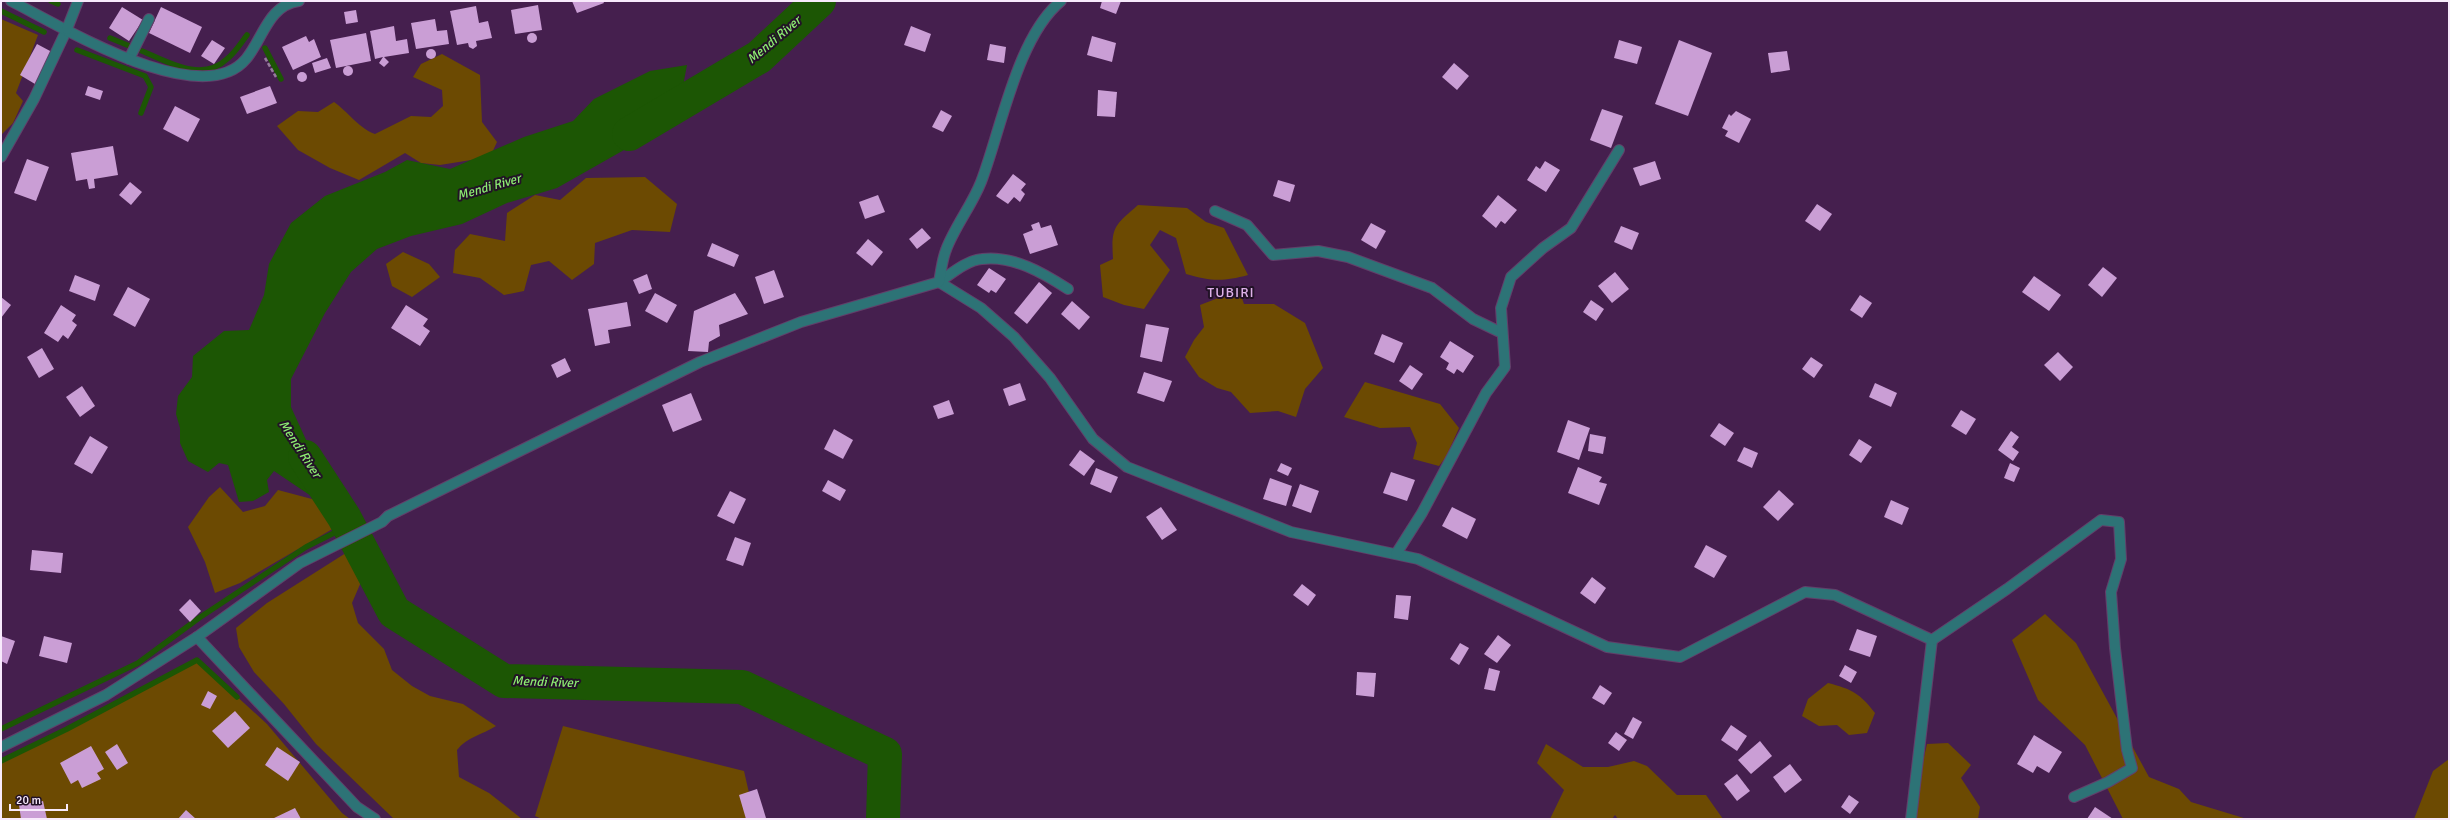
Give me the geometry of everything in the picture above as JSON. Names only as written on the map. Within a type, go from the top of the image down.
[{"type":"street","points":[[11,1],[129,59],[173,73],[196,76],[221,75],[234,69],[245,60],[257,44],[269,20],[278,10],[289,2],[299,1]]},
{"type":"street","points":[[1,157],[34,100],[67,29],[78,1]]},
{"type":"street","points":[[939,282],[946,250],[980,183],[1020,66],[1034,35],[1054,7],[1061,1]]},
{"type":"street","points":[[129,59],[149,19]]},
{"type":"street","points":[[1396,554],[1422,513],[1486,393],[1504,367],[1501,308],[1511,277],[1543,248],[1571,228],[1619,150]]},
{"type":"street","points":[[1215,211],[1247,225],[1273,255],[1318,251],[1348,257],[1432,288],[1474,319],[1502,333]]},
{"type":"street","points":[[1,747],[106,695],[196,637],[300,563],[382,522],[388,516],[442,488],[700,362],[802,322],[939,282],[957,270],[981,258],[1009,262],[1039,270],[1068,289]]},
{"type":"street","points":[[939,282],[981,308],[1014,337],[1050,378],[1093,439],[1127,467],[1291,532],[1418,559],[1607,647],[1680,657],[1805,592],[1835,595],[1932,640]]},
{"type":"street","points":[[1910,819],[1932,640],[2007,589],[2101,520],[2119,522],[2121,559],[2111,592],[2115,648],[2127,750],[2132,768],[2108,782],[2074,797]]},
{"type":"street","points":[[196,637],[358,807],[375,819]]},
{"type":"path","points":[[257,44],[276,77]]},
{"type":"shaded area","points":[[1,19],[38,35],[16,93],[23,101],[13,123],[1,135]]},
{"type":"shaded area","points":[[442,54],[480,75],[482,122],[497,142],[490,157],[440,165],[421,163],[405,153],[359,180],[330,168],[298,150],[277,126],[298,111],[318,112],[334,102],[365,129],[375,134],[411,116],[431,117],[443,106],[442,90],[413,77],[421,64]]},
{"type":"shaded area","points":[[645,177],[677,204],[670,232],[632,230],[595,243],[594,264],[572,280],[549,261],[531,265],[524,291],[504,295],[480,278],[453,273],[455,250],[470,234],[505,241],[507,213],[535,195],[560,200],[586,178]]},
{"type":"shaded area","points":[[1138,205],[1187,208],[1206,222],[1224,228],[1248,275],[1231,279],[1217,280],[1186,274],[1176,238],[1160,230],[1150,245],[1170,270],[1144,309],[1124,305],[1103,297],[1100,265],[1113,259],[1113,240],[1116,228],[1119,223]]},
{"type":"shaded area","points":[[403,252],[429,264],[440,277],[412,297],[392,286],[386,264]]},
{"type":"shaded area","points":[[1239,290],[1244,304],[1274,304],[1305,323],[1323,368],[1305,389],[1296,417],[1278,411],[1250,413],[1231,392],[1217,388],[1199,377],[1185,357],[1194,340],[1204,327],[1200,305]]},
{"type":"shaded area","points":[[1365,382],[1440,404],[1459,428],[1446,457],[1439,466],[1413,459],[1417,443],[1410,427],[1380,428],[1344,417]]},
{"type":"shaded area","points":[[220,487],[243,512],[265,506],[278,490],[327,503],[341,524],[240,583],[215,593],[205,562],[188,527],[209,497]]},
{"type":"shaded area","points":[[349,551],[369,553],[364,575],[352,603],[358,623],[384,649],[392,670],[412,686],[430,696],[463,704],[496,726],[465,742],[457,750],[459,777],[489,793],[522,819],[394,819],[316,744],[284,704],[254,672],[239,647],[236,628],[267,603]]},
{"type":"shaded area","points":[[2045,614],[2076,643],[2149,777],[2179,789],[2191,802],[2247,819],[2123,819],[2085,745],[2038,700],[2012,640]]},
{"type":"shaded area","points":[[197,660],[267,724],[342,813],[350,819],[1,819],[1,761],[67,729]]},
{"type":"shaded area","points":[[1828,683],[1843,687],[1860,696],[1875,713],[1867,733],[1849,735],[1837,725],[1819,726],[1802,716],[1808,699]]},
{"type":"shaded area","points":[[563,726],[744,771],[755,819],[542,819],[535,816]]},
{"type":"shaded area","points":[[1948,743],[1971,765],[1961,778],[1980,807],[1978,819],[1915,819],[1918,783],[1927,744]]},
{"type":"shaded area","points":[[1546,744],[1583,767],[1608,767],[1634,761],[1647,766],[1677,795],[1706,795],[1723,819],[1618,819],[1615,815],[1612,819],[1550,819],[1564,790],[1537,763]]},
{"type":"shaded area","points":[[2449,759],[2449,819],[2414,819],[2433,771]]},
{"type":"water","points":[[687,65],[683,86],[654,133],[557,188],[507,203],[462,224],[411,236],[377,249],[351,272],[325,313],[291,379],[291,407],[313,455],[348,498],[311,496],[274,471],[267,480],[269,492],[253,501],[239,502],[228,465],[219,463],[208,472],[188,461],[180,443],[180,428],[176,414],[178,396],[192,377],[193,356],[224,331],[249,330],[264,295],[269,264],[291,223],[325,196],[385,172],[407,160],[450,169],[524,137],[573,121],[594,99],[650,71]]},
{"type":"building","points":[[572,1],[603,1],[604,3],[577,13]]},
{"type":"building","points":[[1102,1],[1121,1],[1116,14],[1100,8]]},
{"type":"building","points":[[538,5],[542,30],[515,34],[511,10]]},
{"type":"building","points":[[476,6],[479,23],[488,21],[492,38],[476,41],[477,46],[473,49],[469,47],[468,43],[457,45],[450,11]]},
{"type":"building","points":[[122,7],[143,20],[129,41],[109,28]]},
{"type":"building","points":[[161,7],[202,27],[190,53],[149,33]]},
{"type":"building","points":[[356,10],[358,22],[346,24],[344,12]]},
{"type":"building","points":[[435,19],[437,31],[447,30],[449,44],[416,49],[411,23]]},
{"type":"building","points":[[394,26],[396,41],[407,39],[409,53],[384,57],[389,62],[384,67],[379,63],[383,57],[375,59],[370,31]]},
{"type":"building","points":[[911,26],[931,34],[925,52],[904,45]]},
{"type":"building","points":[[366,33],[371,61],[336,68],[330,40]]},
{"type":"building","points":[[532,33],[537,38],[532,43],[527,38]]},
{"type":"building","points":[[306,36],[309,42],[314,39],[321,57],[293,70],[282,47]]},
{"type":"building","points":[[1092,36],[1116,43],[1112,62],[1087,55]]},
{"type":"building","points":[[212,40],[225,48],[214,64],[201,56]]},
{"type":"building","points":[[1619,40],[1642,47],[1637,64],[1614,58]]},
{"type":"building","points":[[1679,40],[1712,53],[1688,116],[1655,104]]},
{"type":"building","points":[[37,44],[52,52],[35,84],[20,75]]},
{"type":"building","points":[[990,44],[1006,47],[1004,63],[987,60]]},
{"type":"building","points":[[431,49],[436,54],[431,59],[426,54]]},
{"type":"building","points":[[1787,51],[1790,70],[1771,73],[1768,53]]},
{"type":"building","points":[[327,58],[331,68],[315,73],[312,63]]},
{"type":"building","points":[[1454,63],[1469,76],[1457,90],[1442,77]]},
{"type":"building","points":[[348,66],[353,71],[348,76],[343,71]]},
{"type":"building","points":[[302,72],[307,77],[302,82],[297,77]]},
{"type":"building","points":[[88,86],[103,91],[100,100],[85,95]]},
{"type":"building","points":[[270,86],[277,103],[247,114],[240,97]]},
{"type":"building","points":[[1098,90],[1117,92],[1115,117],[1097,116]]},
{"type":"building","points":[[175,106],[200,119],[188,142],[163,129]]},
{"type":"building","points":[[1602,109],[1623,116],[1611,148],[1590,140]]},
{"type":"building","points":[[941,110],[952,116],[943,132],[932,127]]},
{"type":"building","points":[[1736,111],[1751,119],[1739,143],[1725,136],[1728,131],[1722,128],[1729,114],[1731,116]]},
{"type":"building","points":[[113,146],[118,175],[94,179],[95,188],[89,189],[87,179],[76,181],[71,153]]},
{"type":"building","points":[[27,159],[49,167],[36,201],[14,193]]},
{"type":"building","points":[[1545,161],[1560,170],[1546,192],[1527,180],[1536,166],[1540,169]]},
{"type":"building","points":[[1655,161],[1661,179],[1640,186],[1633,168]]},
{"type":"building","points":[[1013,174],[1026,184],[1021,190],[1025,194],[1020,202],[1014,197],[1008,204],[996,196]]},
{"type":"building","points":[[1278,180],[1295,185],[1290,202],[1273,196]]},
{"type":"building","points":[[130,182],[142,192],[131,205],[119,195]]},
{"type":"building","points":[[878,195],[885,212],[865,219],[859,202]]},
{"type":"building","points":[[1498,195],[1517,210],[1505,224],[1501,221],[1496,228],[1482,216]]},
{"type":"building","points":[[1817,204],[1832,214],[1820,231],[1805,221]]},
{"type":"building","points":[[1039,222],[1041,228],[1051,225],[1058,245],[1030,254],[1023,234],[1033,230],[1031,225]]},
{"type":"building","points":[[1371,223],[1386,231],[1376,249],[1361,240]]},
{"type":"building","points":[[1621,226],[1639,233],[1632,250],[1614,242]]},
{"type":"building","points":[[922,228],[931,238],[917,249],[909,239]]},
{"type":"building","points":[[868,239],[883,252],[872,266],[856,253]]},
{"type":"building","points":[[712,243],[739,255],[734,267],[707,256]]},
{"type":"building","points":[[2103,267],[2117,278],[2102,297],[2088,285]]},
{"type":"building","points":[[989,268],[1006,279],[996,293],[991,290],[989,293],[977,285]]},
{"type":"building","points":[[774,270],[784,297],[764,304],[755,277]]},
{"type":"building","points":[[1615,272],[1629,289],[1612,303],[1598,286]]},
{"type":"building","points":[[647,274],[652,289],[639,294],[633,280]]},
{"type":"building","points":[[75,275],[100,285],[95,301],[69,291]]},
{"type":"building","points":[[2034,276],[2061,295],[2049,311],[2022,292]]},
{"type":"building","points":[[1039,282],[1052,293],[1027,324],[1014,313]]},
{"type":"building","points":[[128,287],[150,299],[135,327],[113,315]]},
{"type":"building","points":[[655,293],[677,305],[667,323],[645,311]]},
{"type":"building","points":[[735,293],[748,314],[719,325],[720,336],[709,342],[708,352],[688,351],[694,311]]},
{"type":"building","points":[[1860,295],[1872,303],[1862,318],[1850,310]]},
{"type":"building","points":[[1,297],[11,305],[1,318]]},
{"type":"building","points":[[1591,300],[1604,309],[1596,321],[1583,312]]},
{"type":"building","points":[[1072,301],[1090,317],[1079,330],[1061,314]]},
{"type":"building","points":[[627,302],[631,326],[608,330],[610,343],[595,346],[588,309]]},
{"type":"building","points":[[61,305],[76,315],[72,321],[77,325],[68,339],[63,335],[58,342],[44,333]]},
{"type":"building","points":[[406,305],[428,319],[423,326],[430,331],[420,346],[391,328]]},
{"type":"building","points":[[1146,324],[1169,328],[1162,362],[1140,357]]},
{"type":"building","points":[[1382,334],[1403,343],[1394,363],[1374,354]]},
{"type":"building","points":[[1450,341],[1474,356],[1463,373],[1457,369],[1454,374],[1446,369],[1449,363],[1440,357]]},
{"type":"building","points":[[42,348],[54,369],[39,378],[27,357]]},
{"type":"building","points":[[2058,352],[2073,367],[2060,381],[2044,365]]},
{"type":"building","points":[[1811,357],[1823,365],[1814,378],[1802,369]]},
{"type":"building","points":[[565,358],[571,371],[557,378],[551,365]]},
{"type":"building","points":[[1410,365],[1423,374],[1412,390],[1399,381]]},
{"type":"building","points":[[1144,372],[1172,381],[1164,402],[1137,393]]},
{"type":"building","points":[[1020,383],[1026,400],[1009,406],[1003,389]]},
{"type":"building","points":[[1875,383],[1897,393],[1891,407],[1869,397]]},
{"type":"building","points":[[82,386],[95,406],[80,417],[66,397]]},
{"type":"building","points":[[691,393],[702,420],[673,432],[662,405]]},
{"type":"building","points":[[949,400],[954,414],[938,419],[933,406]]},
{"type":"building","points":[[1961,410],[1976,419],[1966,435],[1951,426]]},
{"type":"building","points":[[1568,420],[1590,428],[1579,460],[1557,452]]},
{"type":"building","points":[[1719,423],[1734,433],[1725,446],[1710,436]]},
{"type":"building","points":[[834,429],[853,440],[843,459],[824,449]]},
{"type":"building","points":[[2011,431],[2019,437],[2012,447],[2019,452],[2013,461],[1998,450]]},
{"type":"building","points":[[1590,434],[1606,437],[1603,454],[1588,451]]},
{"type":"building","points":[[90,436],[108,447],[92,474],[74,464]]},
{"type":"building","points":[[1859,439],[1872,447],[1861,463],[1849,455]]},
{"type":"building","points":[[1744,447],[1758,453],[1752,468],[1737,461]]},
{"type":"building","points":[[1080,450],[1095,461],[1084,476],[1069,465]]},
{"type":"building","points":[[1281,463],[1292,468],[1288,476],[1277,471]]},
{"type":"building","points":[[2010,463],[2020,468],[2014,482],[2004,478]]},
{"type":"building","points":[[1578,467],[1602,477],[1599,482],[1607,484],[1599,505],[1568,493]]},
{"type":"building","points":[[1096,468],[1118,477],[1111,493],[1090,484]]},
{"type":"building","points":[[1391,472],[1415,480],[1407,501],[1383,493]]},
{"type":"building","points":[[1270,478],[1292,486],[1286,506],[1263,499]]},
{"type":"building","points":[[828,480],[846,490],[840,501],[822,491]]},
{"type":"building","points":[[1300,484],[1319,491],[1311,513],[1292,506]]},
{"type":"building","points":[[1779,490],[1794,504],[1778,521],[1763,507]]},
{"type":"building","points":[[730,491],[746,499],[734,524],[717,516]]},
{"type":"building","points":[[1891,500],[1909,508],[1902,525],[1884,517]]},
{"type":"building","points":[[1161,507],[1177,530],[1162,540],[1146,517]]},
{"type":"building","points":[[1452,507],[1476,519],[1467,539],[1442,526]]},
{"type":"building","points":[[735,537],[751,543],[743,566],[726,560]]},
{"type":"building","points":[[1706,545],[1727,556],[1714,578],[1694,567]]},
{"type":"building","points":[[32,550],[63,553],[61,573],[30,570]]},
{"type":"building","points":[[1592,577],[1606,588],[1595,604],[1580,593]]},
{"type":"building","points":[[1302,584],[1316,595],[1308,606],[1293,595]]},
{"type":"building","points":[[1396,595],[1411,596],[1408,620],[1394,618]]},
{"type":"building","points":[[190,599],[201,611],[190,622],[179,610]]},
{"type":"building","points":[[1857,629],[1877,636],[1870,657],[1849,650]]},
{"type":"building","points":[[1498,635],[1511,645],[1497,663],[1484,654]]},
{"type":"building","points":[[1,636],[15,641],[7,664],[1,661]]},
{"type":"building","points":[[44,636],[72,643],[67,663],[39,656]]},
{"type":"building","points":[[1460,643],[1469,648],[1459,665],[1450,659]]},
{"type":"building","points":[[1845,665],[1857,672],[1851,683],[1839,676]]},
{"type":"building","points":[[1489,668],[1500,671],[1495,691],[1484,689]]},
{"type":"building","points":[[1357,672],[1376,673],[1374,697],[1356,695]]},
{"type":"building","points":[[1600,685],[1612,693],[1604,705],[1592,698]]},
{"type":"building","points":[[208,691],[217,696],[210,709],[201,705]]},
{"type":"building","points":[[235,711],[250,728],[228,748],[212,731]]},
{"type":"building","points":[[1633,717],[1642,722],[1633,739],[1624,734]]},
{"type":"building","points":[[1731,725],[1747,736],[1737,751],[1721,740]]},
{"type":"building","points":[[1616,732],[1627,740],[1619,751],[1608,743]]},
{"type":"building","points":[[2034,735],[2062,752],[2049,773],[2037,766],[2033,773],[2017,764]]},
{"type":"building","points":[[1760,741],[1772,756],[1751,774],[1738,760]]},
{"type":"building","points":[[117,744],[128,763],[117,770],[105,752]]},
{"type":"building","points":[[91,746],[104,769],[97,773],[101,779],[82,788],[78,780],[71,784],[60,763]]},
{"type":"building","points":[[277,747],[300,762],[288,781],[265,765]]},
{"type":"building","points":[[1790,764],[1802,780],[1785,793],[1773,777]]},
{"type":"building","points":[[1737,774],[1750,791],[1737,801],[1724,784]]},
{"type":"building","points":[[757,789],[766,818],[746,819],[739,795]]},
{"type":"building","points":[[1849,795],[1859,802],[1850,814],[1841,807]]},
{"type":"building","points":[[43,801],[47,819],[21,819],[19,805]]},
{"type":"building","points":[[2095,807],[2113,819],[2087,819]]},
{"type":"building","points":[[295,808],[301,819],[272,819]]},
{"type":"building","points":[[186,810],[196,819],[178,819]]},
{"type":"waterway","points":[[51,1],[58,4]]},
{"type":"waterway","name":"Mendi River","points":[[629,134],[759,57],[819,1]]},
{"type":"waterway","points":[[1,11],[44,32]]},
{"type":"waterway","points":[[142,51],[174,65],[196,70],[207,69],[217,66],[230,57],[247,35]]},
{"type":"waterway","points":[[110,38],[132,47]]},
{"type":"waterway","points":[[265,48],[281,79]]},
{"type":"waterway","points":[[77,50],[145,76],[151,87],[141,113]]},
{"type":"waterway","name":"Mendi River","points":[[305,457],[344,517],[394,612],[504,681],[742,687],[885,754],[883,819]]},
{"type":"waterway","points":[[1,729],[138,663],[199,618],[306,547],[348,526]]},
{"type":"waterway","points":[[1,761],[67,729],[197,660],[237,697]]},
{"type":"district","name":"TUBIRI","points":[[1231,292]]}]
